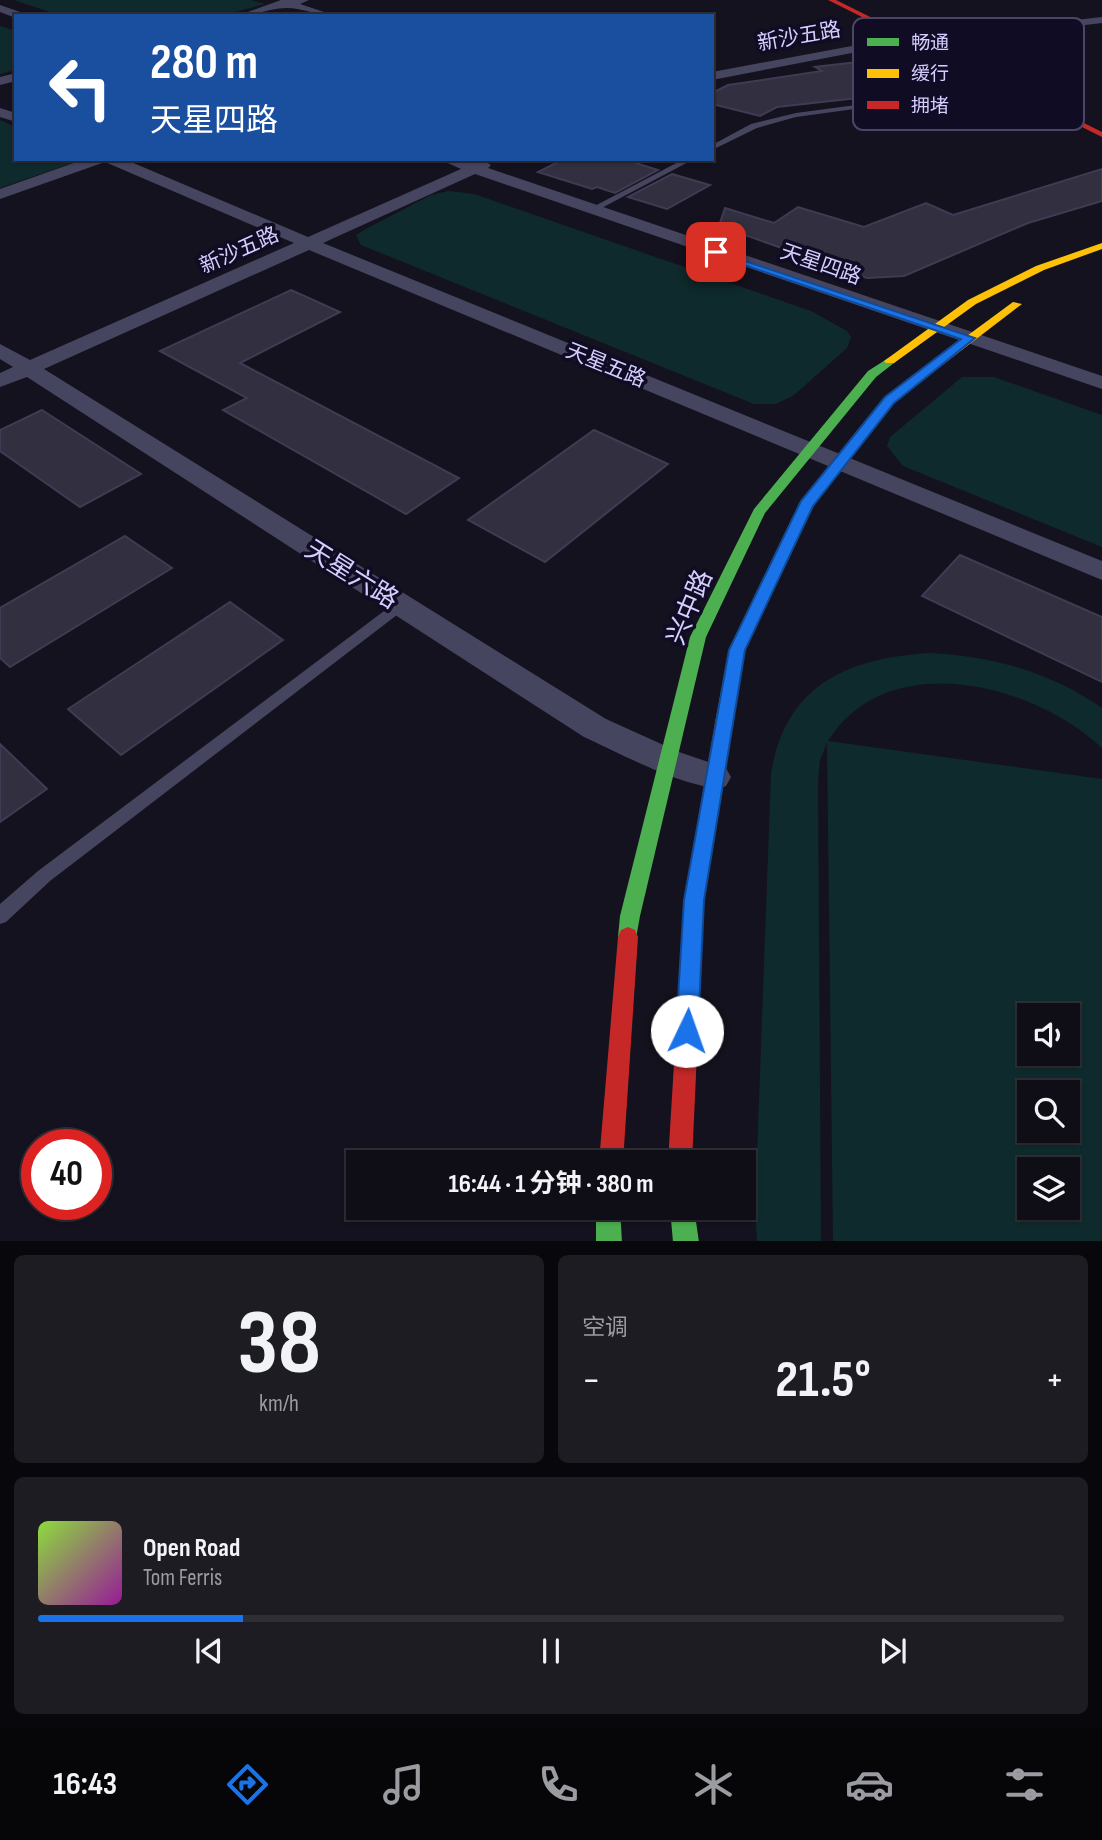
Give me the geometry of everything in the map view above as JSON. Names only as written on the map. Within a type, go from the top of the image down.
[{"type":"street","points":[[272,0],[324,14]]},
{"type":"street","points":[[250,14],[304,0]]},
{"type":"street","points":[[831,0],[871,18]]},
{"type":"street","points":[[848,0],[881,18]]},
{"type":"street","points":[[0,8],[16,14]]},
{"type":"street","name":"新沙五路","points":[[1084,22],[1102,20]]},
{"type":"street","name":"新沙五路","points":[[714,76],[770,63],[853,51]]},
{"type":"street","points":[[1084,116],[1102,124]]},
{"type":"street","points":[[1084,126],[1102,135]]},
{"type":"street","points":[[0,194],[94,161]]},
{"type":"street","name":"天星五路","points":[[115,161],[307,244],[841,460],[1102,571]]},
{"type":"street","name":"天星四路","points":[[452,161],[1102,383]]},
{"type":"street","name":"新沙五路","points":[[0,381],[492,161]]},
{"type":"street","name":"兴中路","points":[[612,1150],[630,916],[698,637],[759,512],[872,374],[972,302],[1040,268],[1102,246]]},
{"type":"street","points":[[681,1150],[694,900],[737,650],[806,504],[889,400],[1007,308],[1031,297]]},
{"type":"street","name":"天星六路","points":[[0,350],[595,728],[668,761],[715,776]]},
{"type":"street","points":[[608,1220],[609,1241]]},
{"type":"street","points":[[683,1220],[686,1241]]},
{"type":"lane","points":[[714,147],[754,126],[796,115],[853,107]]},
{"type":"lane","points":[[593,209],[686,161]]},
{"type":"lane","points":[[0,916],[44,876],[401,605]]},
{"type":"green space","points":[[14,0],[251,0],[265,4],[228,14],[56,14]]},
{"type":"green space","points":[[0,26],[14,30],[14,70],[0,74]]},
{"type":"green space","points":[[0,120],[14,126],[14,161],[78,161],[0,188]]},
{"type":"green space","points":[[448,191],[474,194],[811,311],[847,331],[851,337],[847,348],[794,395],[776,404],[754,404],[361,245],[356,235],[364,230],[431,195]]},
{"type":"green space","points":[[962,377],[994,377],[1102,415],[1102,547],[903,466],[887,446],[890,437]]},
{"type":"green space","points":[[930,653],[998,662],[1062,685],[1102,708],[1102,748],[1073,725],[1038,706],[1001,692],[961,684],[922,684],[886,693],[854,711],[828,741],[1102,779],[1102,1241],[833,1241],[827,743],[820,760],[818,782],[821,1241],[757,1241],[756,1182],[771,774],[778,743],[790,718],[806,698],[825,682],[847,670],[872,662]]},
{"type":"building","points":[[853,63],[853,99],[777,107],[760,116],[714,104],[714,92],[728,85],[822,71],[815,67]]},
{"type":"building","points":[[560,161],[629,161],[658,170],[615,193],[597,187],[592,189],[538,172]]},
{"type":"building","points":[[1102,169],[1102,201],[1028,223],[904,276],[867,278],[719,226],[725,208],[774,223],[798,207],[864,227],[926,203],[953,215]]},
{"type":"building","points":[[672,174],[710,185],[667,209],[628,197]]},
{"type":"building","points":[[291,290],[340,312],[240,363],[459,478],[406,514],[223,410],[247,398],[160,351]]},
{"type":"building","points":[[42,410],[141,474],[80,507],[0,451],[0,430]]},
{"type":"building","points":[[594,430],[668,464],[545,562],[468,520]]},
{"type":"building","points":[[125,536],[172,568],[10,667],[0,658],[0,608]]},
{"type":"building","points":[[960,555],[1102,617],[1102,682],[922,596]]},
{"type":"building","points":[[230,602],[283,640],[121,755],[68,709]]},
{"type":"building","points":[[0,744],[47,789],[0,822]]},
{"type":"traffic: fast","points":[[628,937],[630,916],[698,637],[759,512],[872,374],[890,361]]},
{"type":"traffic: fast","points":[[724,723],[737,650],[806,504],[889,400],[907,386]]},
{"type":"traffic: fast","points":[[608,1220],[609,1241]]},
{"type":"traffic: fast","points":[[683,1220],[686,1241]]},
{"type":"traffic: slow","points":[[890,361],[972,302],[1040,268],[1102,246]]},
{"type":"traffic: slow","points":[[907,386],[1017,304]]},
{"type":"traffic: jam","points":[[831,0],[867,18]]},
{"type":"traffic: jam","points":[[1084,126],[1102,135]]},
{"type":"traffic: jam","points":[[681,1150],[694,900],[724,723]]},
{"type":"traffic: jam","points":[[612,1150],[628,937]]},
{"type":"route","points":[[687,1031],[694,900],[737,650],[806,504],[889,400],[969,338],[716,252]]}]
